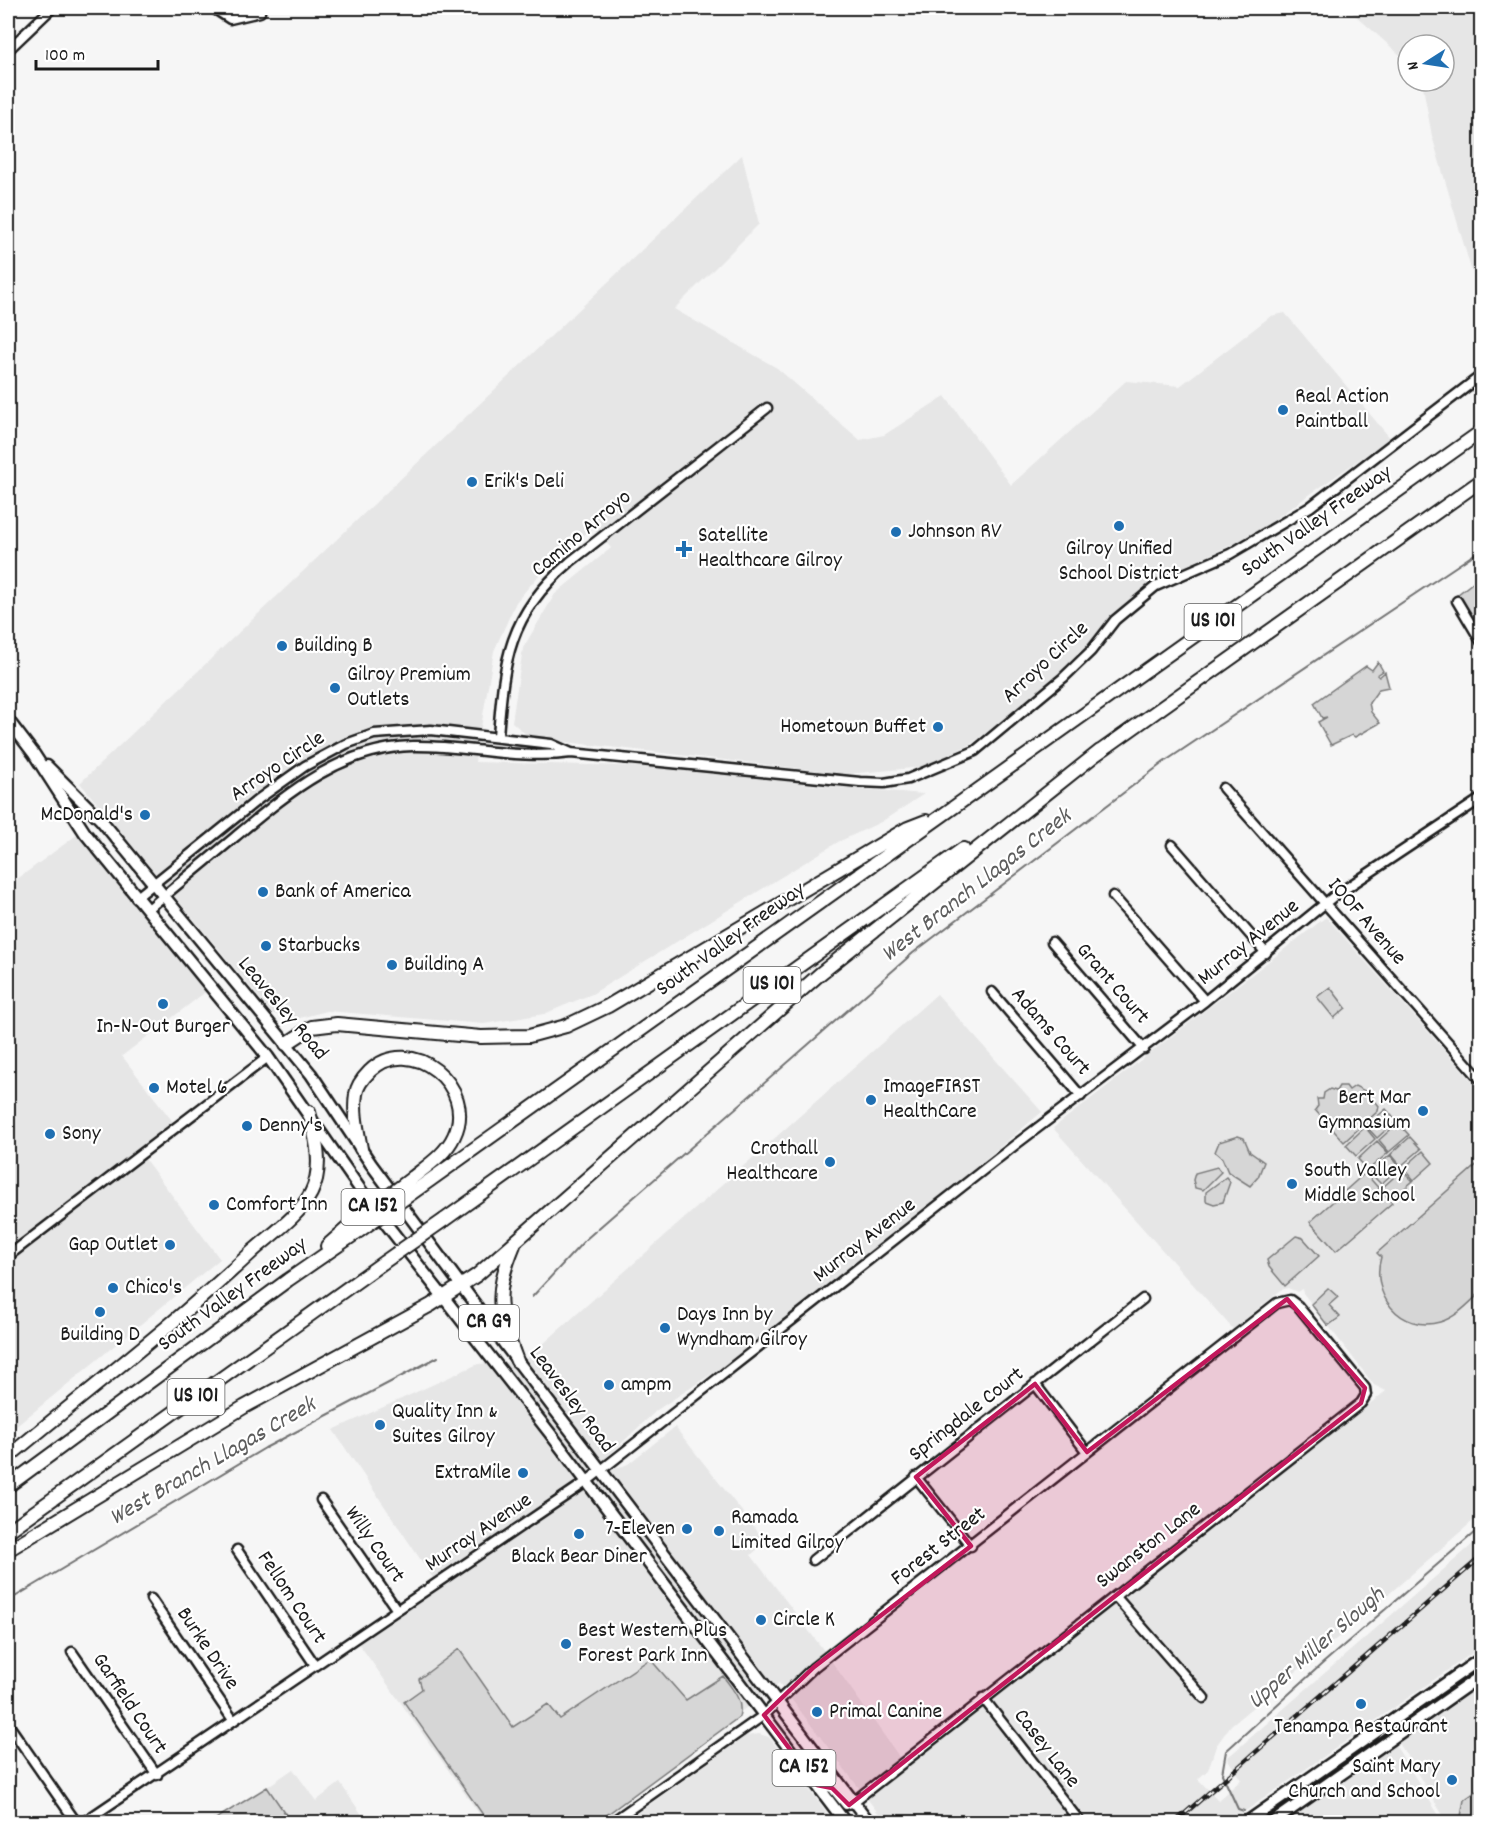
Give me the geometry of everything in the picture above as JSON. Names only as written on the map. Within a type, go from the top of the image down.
[{"type":"highway","name":"South Valley Freeway","points":[[8,1486],[416,1183],[944,814],[1482,431]]},
{"type":"highway","name":"US 101","points":[[8,1531],[1482,480]]},
{"type":"highway","points":[[8,1550],[244,1407],[443,1298],[462,1285],[820,973],[1100,751]]},
{"type":"highway","points":[[286,1044],[302,1031],[324,1025],[497,1038],[529,1036],[566,1026],[608,1006],[908,828],[944,814]]},
{"type":"highway","points":[[361,1149],[355,1115],[356,1093],[362,1079],[376,1066],[389,1059],[405,1057],[422,1060],[447,1081],[458,1102],[459,1120],[454,1138],[416,1183]]},
{"type":"highway","points":[[8,1457],[231,1272],[302,1207],[317,1174],[318,1156],[309,1112]]},
{"type":"highway","name":"CA 152","points":[[515,1241],[500,1291],[500,1316],[517,1361]]},
{"type":"main road","name":"Leavesley Road","points":[[8,720],[34,754],[85,833],[268,1057],[309,1112],[348,1173],[764,1714],[844,1822]]},
{"type":"main road","name":"Leavesley Road","points":[[34,754],[84,800],[322,1089],[361,1149],[517,1361],[869,1822]]},
{"type":"main road","points":[[268,1057],[286,1044]]},
{"type":"main road","points":[[1247,1822],[1482,1658]]},
{"type":"main road","points":[[1273,1822],[1482,1676]]},
{"type":"street","points":[[8,50],[52,8]]},
{"type":"street","points":[[213,8],[230,19],[260,12]]},
{"type":"street","name":"Arroyo Circle","points":[[147,910],[291,790],[353,757],[413,746],[544,757],[571,753],[884,783],[908,779],[975,751],[1063,678],[1090,651],[1115,620],[1156,585],[1230,554],[1310,507],[1482,375]]},
{"type":"street","name":"Camino Arroyo","points":[[498,736],[503,674],[515,631],[527,608],[546,585],[570,562],[767,408]]},
{"type":"street","points":[[1457,600],[1482,643]]},
{"type":"street","name":"Arroyo Circle","points":[[136,898],[260,798],[305,766],[346,744],[386,732],[431,730],[498,736],[551,744],[571,753]]},
{"type":"street","name":"IOOF Avenue","points":[[1223,788],[1482,1081]]},
{"type":"street","name":"Murray Avenue","points":[[84,1822],[157,1775],[233,1720],[586,1482],[1144,1049],[1325,904],[1482,798]]},
{"type":"street","points":[[1172,845],[1266,953]]},
{"type":"street","points":[[1113,896],[1205,1001]]},
{"type":"street","name":"Grant Court","points":[[1052,942],[1144,1049]]},
{"type":"street","name":"Adams Court","points":[[992,992],[1081,1096]]},
{"type":"street","points":[[8,1256],[268,1057]]},
{"type":"street","name":"Springdale Court","points":[[813,1560],[1143,1299]]},
{"type":"street","name":"Forest Street","points":[[612,1822],[764,1714],[814,1667],[971,1546],[1277,1303],[1287,1299]]},
{"type":"street","name":"Swanston Lane","points":[[853,1802],[1361,1403],[1366,1395],[1365,1388],[1298,1306],[1287,1299]]},
{"type":"street","points":[[1035,1384],[1087,1452]]},
{"type":"street","points":[[916,1477],[971,1546]]},
{"type":"street","name":"Willy Court","points":[[321,1500],[397,1610]]},
{"type":"street","name":"Fellom Court","points":[[237,1550],[315,1665]]},
{"type":"street","points":[[1115,1596],[1204,1698]]},
{"type":"street","name":"Burke Drive","points":[[152,1599],[233,1720]]},
{"type":"street","name":"Garfield Court","points":[[72,1652],[157,1775]]},
{"type":"street","name":"Casey Lane","points":[[983,1698],[1080,1822]]},
{"type":"street","points":[[8,1724],[76,1822]]},
{"type":"street","points":[[817,1785],[832,1788],[846,1805],[853,1802]]},
{"type":"highlighted area","points":[[1287,1299],[1365,1388],[1361,1403],[849,1805],[832,1788],[817,1785],[764,1715],[814,1667],[971,1546],[916,1477],[1035,1384],[1087,1452]]},
{"type":"shaded area","points":[[1347,8],[1481,8],[1481,303],[1432,136],[1424,93],[1456,93],[1456,33],[1396,33],[1396,51]]},
{"type":"shaded area","points":[[742,155],[759,224],[674,309],[777,368],[860,440],[884,435],[945,396],[1011,485],[1126,381],[1180,386],[1271,316],[1285,313],[1390,438],[1251,536],[1152,581],[1110,619],[1073,668],[971,744],[924,767],[847,774],[530,738],[512,722],[523,648],[555,594],[611,548],[593,528],[551,561],[516,602],[494,651],[475,762],[706,768],[812,785],[924,794],[881,822],[838,842],[592,994],[544,1014],[484,1024],[327,1011],[292,1020],[272,1013],[80,783]]},
{"type":"shaded area","points":[[1481,576],[1481,638],[1457,595]]},
{"type":"shaded area","points":[[1378,662],[1383,671],[1377,675],[1379,677],[1385,672],[1389,687],[1379,689],[1369,703],[1371,712],[1380,723],[1355,737],[1352,735],[1331,745],[1318,722],[1327,717],[1322,718],[1314,703],[1366,666],[1372,670]]},
{"type":"shaded area","points":[[78,834],[212,987],[122,1056],[177,1127],[141,1154],[220,1259],[8,1433],[8,886]]},
{"type":"shaded area","points":[[1326,917],[1481,1091],[1481,1514],[1352,1626],[1231,1725],[1216,1746],[1208,1770],[1198,1779],[1218,1800],[1241,1780],[1227,1758],[1481,1537],[1481,1647],[1230,1822],[885,1822],[779,1683],[595,1822],[485,1822],[357,1641],[435,1581],[333,1430],[478,1364],[524,1361],[937,994],[1042,1112],[787,1324],[657,1410],[578,1484],[628,1464],[675,1427],[766,1542],[751,1555],[825,1652],[900,1758],[1120,1592],[1239,1506],[1386,1391],[1374,1385],[1302,1289],[1297,1292],[1288,1288],[1281,1290],[1233,1329],[1053,1128]]},
{"type":"shaded area","points":[[1330,987],[1346,1008],[1334,1018],[1317,997]]},
{"type":"shaded area","points":[[1339,1086],[1346,1086],[1349,1090],[1355,1086],[1369,1093],[1379,1106],[1378,1111],[1344,1142],[1315,1110],[1318,1106],[1317,1099],[1323,1099],[1324,1093],[1330,1089],[1336,1091]]},
{"type":"shaded area","points":[[1386,1109],[1396,1121],[1377,1138],[1366,1126]]},
{"type":"shaded area","points":[[1398,1123],[1409,1135],[1389,1152],[1379,1140]]},
{"type":"shaded area","points":[[1365,1127],[1375,1139],[1356,1156],[1346,1145]]},
{"type":"shaded area","points":[[1238,1136],[1244,1138],[1250,1152],[1264,1162],[1258,1177],[1250,1186],[1228,1172],[1222,1158],[1215,1152],[1219,1142]]},
{"type":"shaded area","points":[[1410,1137],[1421,1149],[1401,1166],[1391,1154]]},
{"type":"shaded area","points":[[1377,1141],[1388,1153],[1368,1170],[1358,1159]]},
{"type":"shaded area","points":[[1423,1151],[1433,1163],[1414,1180],[1404,1168]]},
{"type":"shaded area","points":[[1390,1155],[1400,1167],[1381,1184],[1370,1173]]},
{"type":"shaded area","points":[[1481,1161],[1481,1292],[1446,1320],[1426,1324],[1412,1322],[1391,1308],[1384,1297],[1379,1271],[1381,1257],[1377,1253]]},
{"type":"shaded area","points":[[1217,1167],[1221,1172],[1203,1190],[1195,1188],[1193,1180],[1195,1173]]},
{"type":"shaded area","points":[[1402,1170],[1413,1181],[1393,1198],[1383,1187]]},
{"type":"shaded area","points":[[1365,1173],[1392,1203],[1336,1251],[1310,1222]]},
{"type":"shaded area","points":[[1226,1177],[1230,1182],[1223,1202],[1214,1204],[1206,1201],[1206,1192]]},
{"type":"shaded area","points":[[1296,1236],[1303,1238],[1319,1256],[1285,1286],[1269,1267],[1267,1260]]},
{"type":"shaded area","points":[[1328,1288],[1338,1297],[1329,1305],[1340,1317],[1328,1326],[1311,1304]]},
{"type":"shaded area","points":[[459,1649],[513,1727],[548,1704],[560,1719],[650,1659],[686,1700],[723,1676],[739,1700],[739,1717],[597,1822],[488,1822],[404,1702],[422,1689],[419,1679]]},
{"type":"shaded area","name":"Saint Mary Church and School","points":[[1481,1680],[1481,1822],[1447,1822],[1396,1738]]},
{"type":"shaded area","points":[[759,1734],[769,1737],[834,1822],[625,1822],[746,1736]]},
{"type":"shaded area","points":[[1394,1743],[1443,1822],[1275,1822]]},
{"type":"shaded area","points":[[293,1769],[316,1801],[340,1783],[367,1822],[291,1822],[267,1787]]},
{"type":"shaded area","points":[[267,1787],[291,1822],[211,1822]]},
{"type":"shaded area","points":[[1481,1788],[1481,1822],[1460,1822],[1464,1800]]},
{"type":"waterway","name":"West Branch Llagas Creek","points":[[532,1297],[585,1240],[913,953],[1164,762],[1482,549]]},
{"type":"waterway","name":"West Branch Llagas Creek","points":[[8,1601],[265,1448],[438,1357]]},
{"type":"waterway","name":"Upper Miller Slough","points":[[1244,1811],[1238,1809],[1222,1774],[1226,1751],[1322,1664],[1482,1526]]},
{"type":"railway","points":[[1175,1822],[1482,1556]]},
{"type":"place","name":"Real Action Paintball","points":[[1283,410]]},
{"type":"place","name":"Erik's Deli","points":[[472,482]]},
{"type":"place","name":"Gilroy Unified School District","points":[[1119,526]]},
{"type":"place","name":"Johnson RV","points":[[896,532]]},
{"type":"place","name":"Satellite Healthcare Gilroy","points":[[684,549]]},
{"type":"place","name":"Building B","points":[[282,646]]},
{"type":"place","name":"Gilroy Premium Outlets","points":[[335,688]]},
{"type":"place","name":"Hometown Buffet","points":[[938,727]]},
{"type":"place","name":"McDonald's","points":[[145,815]]},
{"type":"place","name":"Bank of America","points":[[263,892]]},
{"type":"place","name":"Starbucks","points":[[266,946]]},
{"type":"place","name":"Building A","points":[[392,965]]},
{"type":"place","name":"In-N-Out Burger","points":[[163,1004]]},
{"type":"place","name":"Motel 6","points":[[154,1088]]},
{"type":"place","name":"ImageFIRST HealthCare","points":[[871,1100]]},
{"type":"place","name":"Bert Mar Gymnasium","points":[[1423,1111]]},
{"type":"place","name":"Denny's","points":[[247,1126]]},
{"type":"place","name":"Sony","points":[[50,1134]]},
{"type":"place","name":"Crothall Healthcare","points":[[830,1162]]},
{"type":"place","name":"South Valley Middle School","points":[[1292,1184]]},
{"type":"place","name":"Comfort Inn","points":[[214,1205]]},
{"type":"place","name":"Gap Outlet","points":[[170,1245]]},
{"type":"place","name":"Chico's","points":[[113,1288]]},
{"type":"place","name":"Building D","points":[[100,1312]]},
{"type":"place","name":"Days Inn by Wyndham Gilroy","points":[[665,1328]]},
{"type":"place","name":"ampm","points":[[609,1385]]},
{"type":"place","name":"Quality Inn & Suites Gilroy","points":[[380,1425]]},
{"type":"place","name":"ExtraMile","points":[[523,1473]]},
{"type":"place","name":"7-Eleven","points":[[687,1529]]},
{"type":"place","name":"Ramada Limited Gilroy","points":[[719,1531]]},
{"type":"place","name":"Black Bear Diner","points":[[579,1534]]},
{"type":"place","name":"Circle K","points":[[761,1620]]},
{"type":"place","name":"Best Western Plus Forest Park Inn","points":[[566,1644]]},
{"type":"place","name":"Tenampa Restaurant","points":[[1361,1704]]},
{"type":"place","name":"Primal Canine","points":[[817,1712]]},
{"type":"place","name":"Saint Mary Church and School","points":[[1452,1780]]}]
